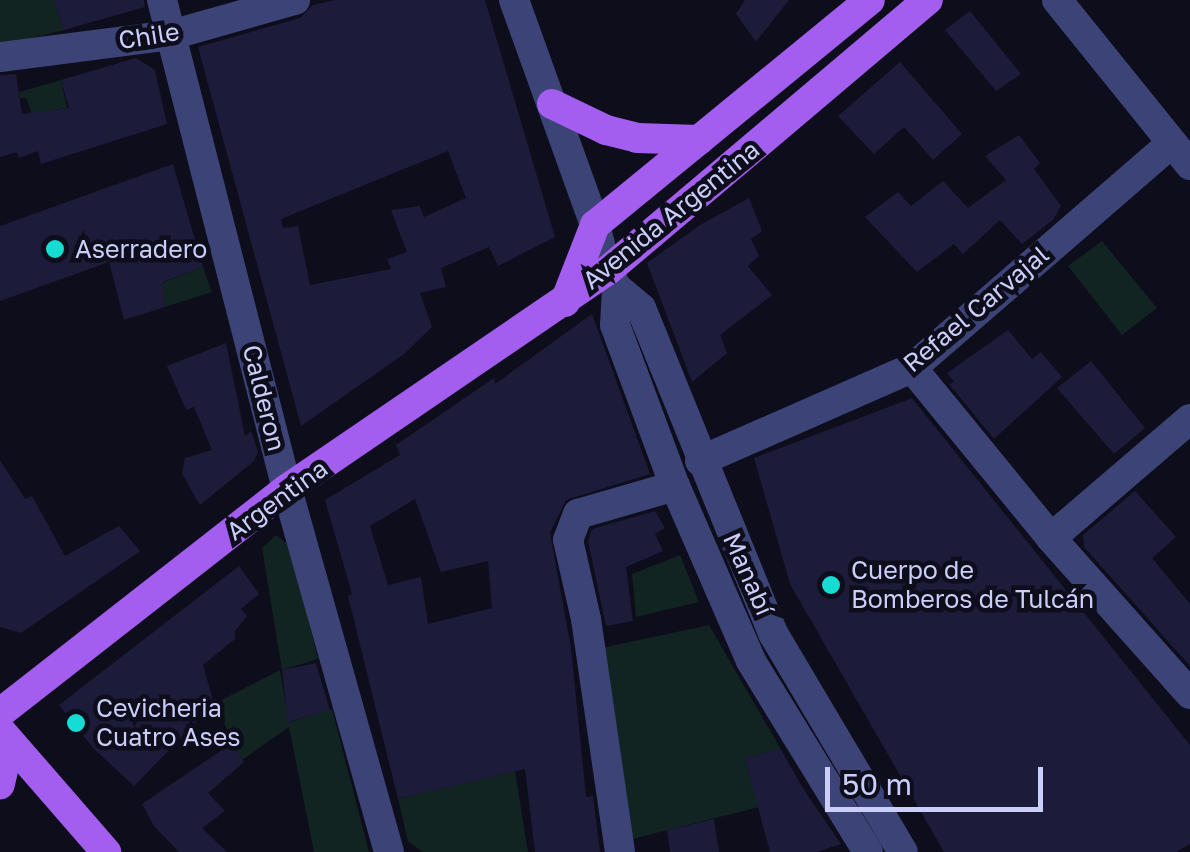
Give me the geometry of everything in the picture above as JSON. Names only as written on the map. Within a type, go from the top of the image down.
[{"type":"main road","name":"Avenida Argentina","points":[[565,302],[595,225],[870,0]]},
{"type":"main road","name":"Avenida Argentina","points":[[565,302],[612,280],[928,0]]},
{"type":"main road","points":[[552,104],[606,130],[637,138],[699,140]]},
{"type":"main road","name":"Argentina","points":[[0,713],[287,489],[565,302]]},
{"type":"main road","points":[[0,733],[4,762],[0,784]]},
{"type":"main road","points":[[0,733],[106,852]]},
{"type":"street","name":"Calderon","points":[[162,0],[287,489],[389,852]]},
{"type":"street","name":"Chile","points":[[0,56],[171,35],[295,0]]},
{"type":"street","name":"Manabí","points":[[514,0],[595,225],[612,280],[615,325],[675,486],[751,661],[868,852]]},
{"type":"street","points":[[1057,0],[1181,154]]},
{"type":"street","name":"Refael Carvajal","points":[[700,461],[912,368],[1181,154]]},
{"type":"street","name":"Manabí","points":[[612,280],[641,308],[774,635],[903,852]]},
{"type":"street","points":[[912,368],[1051,538],[1187,694]]},
{"type":"street","points":[[1051,538],[1190,418]]},
{"type":"street","points":[[620,852],[586,619],[568,540],[578,514],[675,486]]},
{"type":"green space","points":[[0,0],[54,0],[64,30],[0,46]]},
{"type":"green space","points":[[61,80],[67,108],[52,110],[51,115],[32,114],[26,98],[20,98],[19,92]]},
{"type":"green space","points":[[1102,241],[1157,308],[1122,335],[1068,266]]},
{"type":"green space","points":[[203,267],[212,292],[165,307],[162,283]]},
{"type":"green space","points":[[276,535],[290,546],[318,659],[282,670],[262,548]]},
{"type":"green space","points":[[680,555],[699,602],[636,617],[632,574]]},
{"type":"green space","points":[[709,625],[780,748],[745,759],[759,807],[628,840],[597,649]]},
{"type":"green space","points":[[280,670],[289,722],[332,709],[369,852],[314,852],[289,727],[242,760],[231,744],[218,702]]},
{"type":"green space","points":[[515,771],[528,852],[422,852],[408,841],[398,799]]},
{"type":"building","points":[[54,0],[144,0],[145,7],[64,30]]},
{"type":"building","points":[[335,0],[485,0],[555,237],[498,266],[489,247],[441,268],[446,287],[420,293],[432,327],[404,354],[301,426],[198,47],[300,18],[313,5]],"holes":[[[448,151],[466,198],[424,217],[420,206],[391,210],[407,252],[387,259],[391,269],[310,285],[298,226],[283,228],[281,219]]]},
{"type":"building","points":[[745,0],[789,0],[756,42],[736,14]]},
{"type":"building","points":[[970,11],[1021,74],[996,91],[945,30]]},
{"type":"building","points":[[136,58],[155,70],[167,124],[41,164],[38,151],[19,158],[17,152],[0,157],[0,75],[16,74],[22,114],[69,108],[61,80]]},
{"type":"building","points":[[900,62],[962,134],[933,160],[904,127],[874,154],[838,116]]},
{"type":"building","points":[[1019,135],[1040,163],[1034,169],[1061,206],[1053,220],[1022,244],[1000,220],[963,254],[954,244],[917,272],[865,217],[898,192],[911,206],[943,181],[968,208],[1006,180],[985,156]]},
{"type":"building","points":[[173,164],[203,267],[163,282],[165,307],[124,320],[109,262],[0,301],[0,226]]},
{"type":"building","points":[[749,198],[762,231],[751,239],[759,256],[748,266],[772,295],[720,335],[727,353],[692,382],[647,263],[700,225]]},
{"type":"building","points":[[592,314],[650,474],[566,500],[550,533],[571,648],[586,797],[593,796],[600,852],[535,852],[525,769],[398,799],[348,596],[352,594],[325,500],[400,455],[396,445],[494,378],[495,384]],"holes":[[[415,499],[441,572],[488,561],[492,608],[428,624],[421,577],[388,585],[370,526]]]},
{"type":"building","points":[[1008,330],[1032,359],[1041,352],[1062,377],[994,439],[949,384],[954,382],[947,373]]},
{"type":"building","points":[[226,343],[245,436],[251,431],[258,452],[254,461],[200,505],[182,474],[185,458],[212,450],[194,407],[186,410],[167,366]]},
{"type":"building","points":[[1091,361],[1145,428],[1114,454],[1057,388]]},
{"type":"building","points":[[912,398],[1190,745],[1190,844],[1176,852],[944,852],[790,584],[754,458]]},
{"type":"building","points":[[0,460],[25,499],[32,496],[65,556],[119,526],[140,551],[21,633],[0,627]]},
{"type":"building","points":[[1135,491],[1176,537],[1152,558],[1190,604],[1190,666],[1084,547],[1083,535]]},
{"type":"building","points":[[655,511],[665,528],[655,534],[663,551],[626,567],[633,621],[606,626],[588,541],[592,529]]},
{"type":"building","points":[[239,566],[259,594],[241,609],[247,616],[235,631],[235,639],[203,665],[214,704],[134,786],[93,748],[59,705]]},
{"type":"building","points":[[316,663],[330,710],[288,722],[282,670]]},
{"type":"building","points":[[231,744],[244,762],[208,793],[225,811],[202,828],[227,852],[179,852],[154,826],[142,804]]},
{"type":"building","points":[[780,748],[841,844],[817,852],[770,852],[745,759]]},
{"type":"building","points":[[714,819],[719,852],[670,852],[667,830]]},
{"type":"place","name":"Aserradero","points":[[55,249]]},
{"type":"place","name":"Cuerpo de Bomberos de Tulcán","points":[[831,585]]},
{"type":"place","name":"Cevicheria Cuatro Ases","points":[[76,723]]}]
